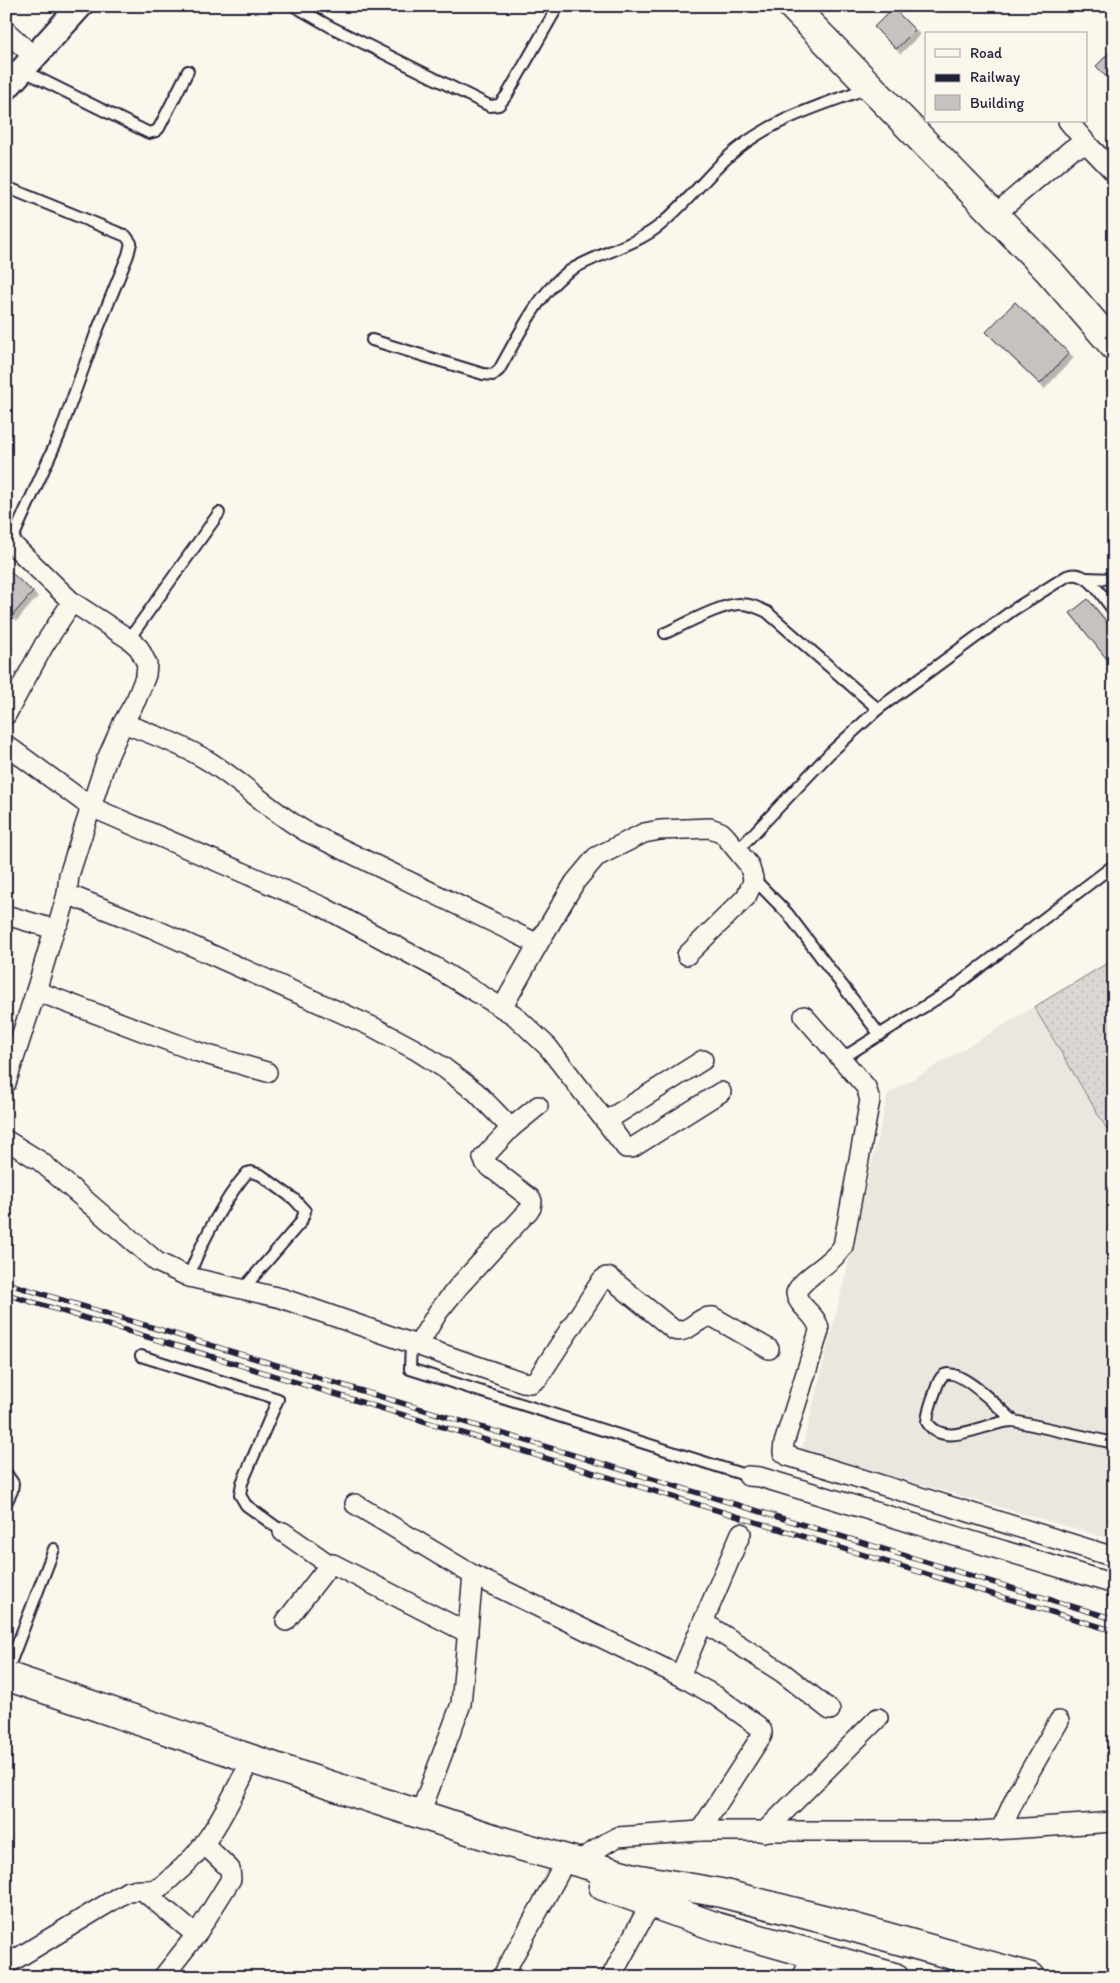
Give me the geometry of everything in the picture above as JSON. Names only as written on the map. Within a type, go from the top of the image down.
[{"type":"main road","points":[[792,6],[1049,270],[1114,346]]},
{"type":"main road","points":[[812,6],[925,122]]},
{"type":"main road","points":[[925,122],[1006,205],[1114,322]]},
{"type":"main road","points":[[6,1675],[302,1776],[502,1841],[568,1867]]},
{"type":"main road","points":[[6,1694],[243,1776],[568,1867],[634,1878],[717,1927],[808,1965],[848,1969],[894,1977]]},
{"type":"main road","points":[[670,1899],[721,1893],[823,1919],[1031,1977]]},
{"type":"main road","points":[[670,1899],[970,1977]]},
{"type":"street","points":[[6,88],[80,6]]},
{"type":"street","points":[[6,32],[28,64]]},
{"type":"street","points":[[1069,122],[1088,146],[1114,172]]},
{"type":"street","points":[[1006,205],[1072,149],[1088,146]]},
{"type":"street","points":[[6,1083],[55,927],[61,918],[67,894],[69,875],[106,761],[123,722],[136,700],[146,674],[144,656],[140,648],[72,602],[8,542]]},
{"type":"street","points":[[6,715],[44,645],[72,602]]},
{"type":"street","points":[[123,722],[182,746],[209,761],[271,809],[305,831],[538,944]]},
{"type":"street","points":[[6,745],[91,807],[322,906],[433,966],[514,1015],[548,1047],[624,1147],[632,1148],[721,1092]]},
{"type":"street","points":[[502,1008],[538,944],[584,869],[596,857],[607,850],[644,834],[660,830],[710,828],[721,832],[749,865],[753,878],[746,897],[687,955]]},
{"type":"street","points":[[67,894],[152,928],[373,1027],[416,1050],[444,1068],[476,1092],[511,1128]]},
{"type":"street","points":[[6,915],[36,925],[50,928],[55,927]]},
{"type":"street","points":[[36,992],[198,1052],[267,1072]]},
{"type":"street","points":[[804,1016],[868,1092],[870,1107],[844,1246],[834,1259],[800,1286],[796,1293],[798,1300],[817,1323],[819,1331],[784,1443],[783,1452],[798,1459],[1114,1557]]},
{"type":"street","points":[[606,1121],[703,1060]]},
{"type":"street","points":[[414,1344],[459,1286],[531,1208],[532,1201],[530,1198],[483,1160],[485,1154],[511,1128],[538,1106]]},
{"type":"street","points":[[6,1140],[40,1161],[157,1262],[189,1277],[281,1298],[523,1382],[531,1383],[538,1378],[602,1280],[608,1277],[640,1300],[674,1330],[684,1330],[703,1318],[713,1317],[769,1349]]},
{"type":"street","points":[[748,1476],[760,1477],[1114,1584]]},
{"type":"street","points":[[355,1504],[473,1575],[680,1676],[716,1696],[758,1726],[762,1731],[762,1735],[700,1832]]},
{"type":"street","points":[[283,1532],[330,1565],[340,1567],[416,1608],[468,1633]]},
{"type":"street","points":[[680,1676],[740,1532]]},
{"type":"street","points":[[286,1621],[330,1565]]},
{"type":"street","points":[[420,1814],[461,1704],[473,1575]]},
{"type":"street","points":[[703,1622],[783,1673],[830,1710]]},
{"type":"street","points":[[764,1832],[878,1718]]},
{"type":"street","points":[[1001,1829],[1016,1795],[1059,1721]]},
{"type":"street","points":[[6,1965],[128,1891],[160,1888],[184,1867],[204,1844],[225,1813],[243,1776]]},
{"type":"street","points":[[502,1977],[568,1867],[608,1842],[618,1838],[700,1832],[909,1832],[1114,1822]]},
{"type":"street","points":[[163,1977],[196,1934],[229,1884],[232,1876],[230,1869],[204,1844]]},
{"type":"street","points":[[142,1890],[196,1934]]},
{"type":"street","points":[[611,1977],[670,1899]]},
{"type":"lane","points":[[294,6],[331,27],[490,106],[499,105],[507,95],[558,6]]},
{"type":"lane","points":[[28,64],[149,133],[159,128],[188,71]]},
{"type":"lane","points":[[372,340],[483,374],[493,375],[499,370],[546,294],[563,276],[573,269],[640,238],[659,226],[729,156],[764,130],[784,119],[871,87]]},
{"type":"lane","points":[[6,187],[126,236],[130,243],[128,255],[95,336],[59,436],[8,542]]},
{"type":"lane","points":[[129,639],[219,513]]},
{"type":"lane","points":[[737,851],[830,753],[878,709],[1013,610],[1067,576],[1076,574],[1086,578],[1114,579]]},
{"type":"lane","points":[[1086,578],[1114,611]]},
{"type":"lane","points":[[665,633],[728,606],[739,604],[757,607],[767,612],[878,709]]},
{"type":"lane","points":[[841,1058],[949,991],[1114,865]]},
{"type":"lane","points":[[753,878],[788,914],[880,1035]]},
{"type":"lane","points":[[189,1277],[196,1256],[233,1191],[246,1173],[256,1173],[294,1199],[303,1208],[305,1214],[302,1222],[243,1288]]},
{"type":"lane","points":[[414,1344],[410,1369],[748,1476]]},
{"type":"lane","points":[[141,1356],[278,1399],[242,1484],[240,1495],[246,1505],[283,1532]]},
{"type":"lane","points":[[1014,1421],[964,1378],[953,1374],[943,1376],[939,1382],[928,1415],[928,1422],[931,1428],[945,1435],[954,1435],[1002,1422],[1014,1421],[1114,1443]]},
{"type":"lane","points":[[6,1473],[11,1479],[13,1486],[6,1503]]},
{"type":"lane","points":[[6,1675],[54,1549]]},
{"type":"shaded area","points":[[1114,959],[1114,1141],[1034,1007]]},
{"type":"shaded area","points":[[1034,1007],[1114,1141],[1114,1540],[802,1450],[888,1094]]},
{"type":"building","points":[[893,8],[915,30],[896,49],[874,27]]},
{"type":"building","points":[[1114,48],[1114,85],[1096,66]]},
{"type":"building","points":[[1015,302],[1069,353],[1040,384],[986,332]]},
{"type":"building","points":[[6,568],[33,592],[12,616],[6,611]]},
{"type":"building","points":[[1088,599],[1114,631],[1114,668],[1070,613]]},
{"type":"railway","points":[[6,1283],[1114,1619]]},
{"type":"railway","points":[[6,1294],[1114,1631]]}]
